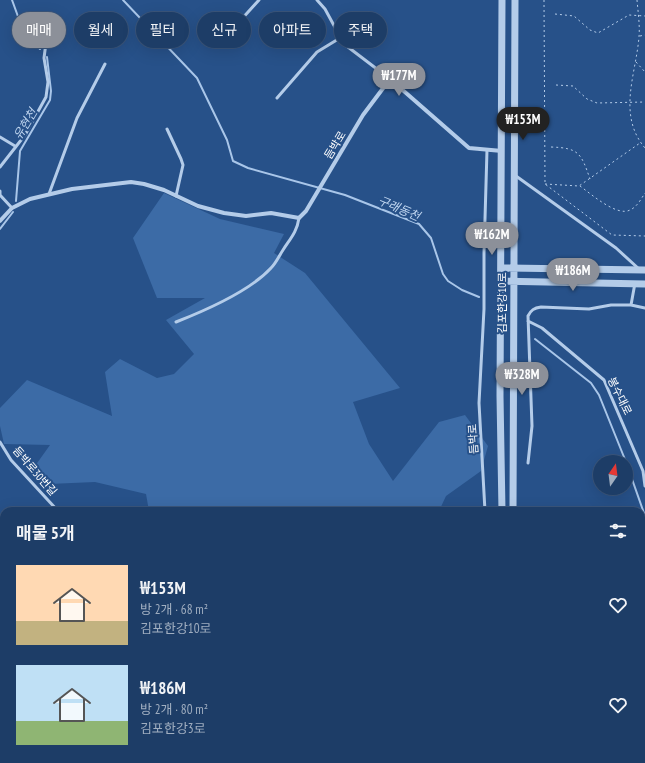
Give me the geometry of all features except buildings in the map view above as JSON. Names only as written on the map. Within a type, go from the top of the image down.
[{"type":"street","name":"김포한강10로","points":[[502,0],[500,396],[502,507]]},
{"type":"street","name":"김포한강10로","points":[[513,507],[515,0]]},
{"type":"street","points":[[390,79],[469,148],[502,150]]},
{"type":"street","name":"듬박로","points":[[299,218],[306,211],[363,115],[390,79]]},
{"type":"street","points":[[0,221],[12,208],[18,204],[49,194],[83,187],[131,182],[144,184],[198,206],[234,215],[257,216],[271,213],[299,218]]},
{"type":"street","points":[[501,268],[642,270]]},
{"type":"street","points":[[501,281],[645,284]]},
{"type":"lane","points":[[248,12],[258,0]]},
{"type":"lane","points":[[317,0],[325,9],[334,26]]},
{"type":"lane","points":[[277,98],[317,52],[334,42]]},
{"type":"lane","points":[[0,167],[25,135],[46,97],[48,82],[44,58],[46,48]]},
{"type":"lane","points":[[349,48],[390,79]]},
{"type":"lane","points":[[49,194],[77,118],[105,64]]},
{"type":"lane","points":[[167,129],[181,159],[182,165],[176,196]]},
{"type":"lane","points":[[0,137],[15,146]]},
{"type":"lane","name":"듬박로","points":[[485,507],[479,403],[484,309],[484,240],[487,150]]},
{"type":"lane","points":[[514,174],[616,248],[642,270]]},
{"type":"lane","points":[[0,191],[0,195],[12,208]]},
{"type":"lane","points":[[176,322],[220,303],[270,270],[292,238],[298,227],[299,218]]},
{"type":"lane","points":[[631,305],[635,284]]},
{"type":"lane","points":[[528,464],[532,426],[528,321],[530,311],[535,308],[589,309],[611,304],[631,305],[645,308]]},
{"type":"lane","name":"봉수대로","points":[[528,321],[542,328],[604,380],[643,471],[645,486]]},
{"type":"lane","name":"듬박로30번길","points":[[0,442],[11,460],[54,507]]},
{"type":"path","points":[[544,0],[545,184]]},
{"type":"path","points":[[637,0],[639,36],[629,102],[631,121],[641,143],[645,148]]},
{"type":"path","points":[[555,14],[574,16],[590,30],[598,32],[607,29],[623,17],[638,15],[645,16]]},
{"type":"path","points":[[639,36],[645,35]]},
{"type":"path","points":[[635,61],[645,72]]},
{"type":"path","points":[[556,85],[573,86],[592,102],[645,102]]},
{"type":"path","points":[[580,186],[641,143]]},
{"type":"path","points":[[551,147],[568,148],[578,153],[584,162],[590,179]]},
{"type":"path","points":[[545,184],[580,186],[620,212],[629,211],[633,208],[645,193]]},
{"type":"path","points":[[545,184],[612,235],[645,236]]},
{"type":"shaded area","points":[[164,193],[220,219],[284,234],[274,253],[305,273],[400,388],[353,402],[369,444],[393,481],[439,422],[465,415],[488,446],[481,471],[446,496],[441,507],[148,507],[146,494],[95,482],[49,484],[35,466],[50,445],[4,444],[0,426],[0,408],[27,380],[112,416],[105,372],[120,359],[157,378],[174,374],[194,354],[166,320],[205,298],[157,298],[133,238]]},
{"type":"waterway","name":"유현천","points":[[12,0],[24,33],[40,49]]},
{"type":"waterway","points":[[123,0],[197,78],[227,140],[233,161],[248,168],[345,195],[419,224],[431,238],[443,274],[448,281],[462,290],[479,297]]},
{"type":"waterway","name":"유현천","points":[[16,201],[20,151],[50,100],[51,91],[47,57]]},
{"type":"waterway","name":"유현천","points":[[0,229],[13,212]]},
{"type":"waterway","name":"구래동천","points":[[535,339],[591,383],[599,395],[623,455]]},
{"type":"waterway","name":"구래동천","points":[[633,482],[642,507]]}]
